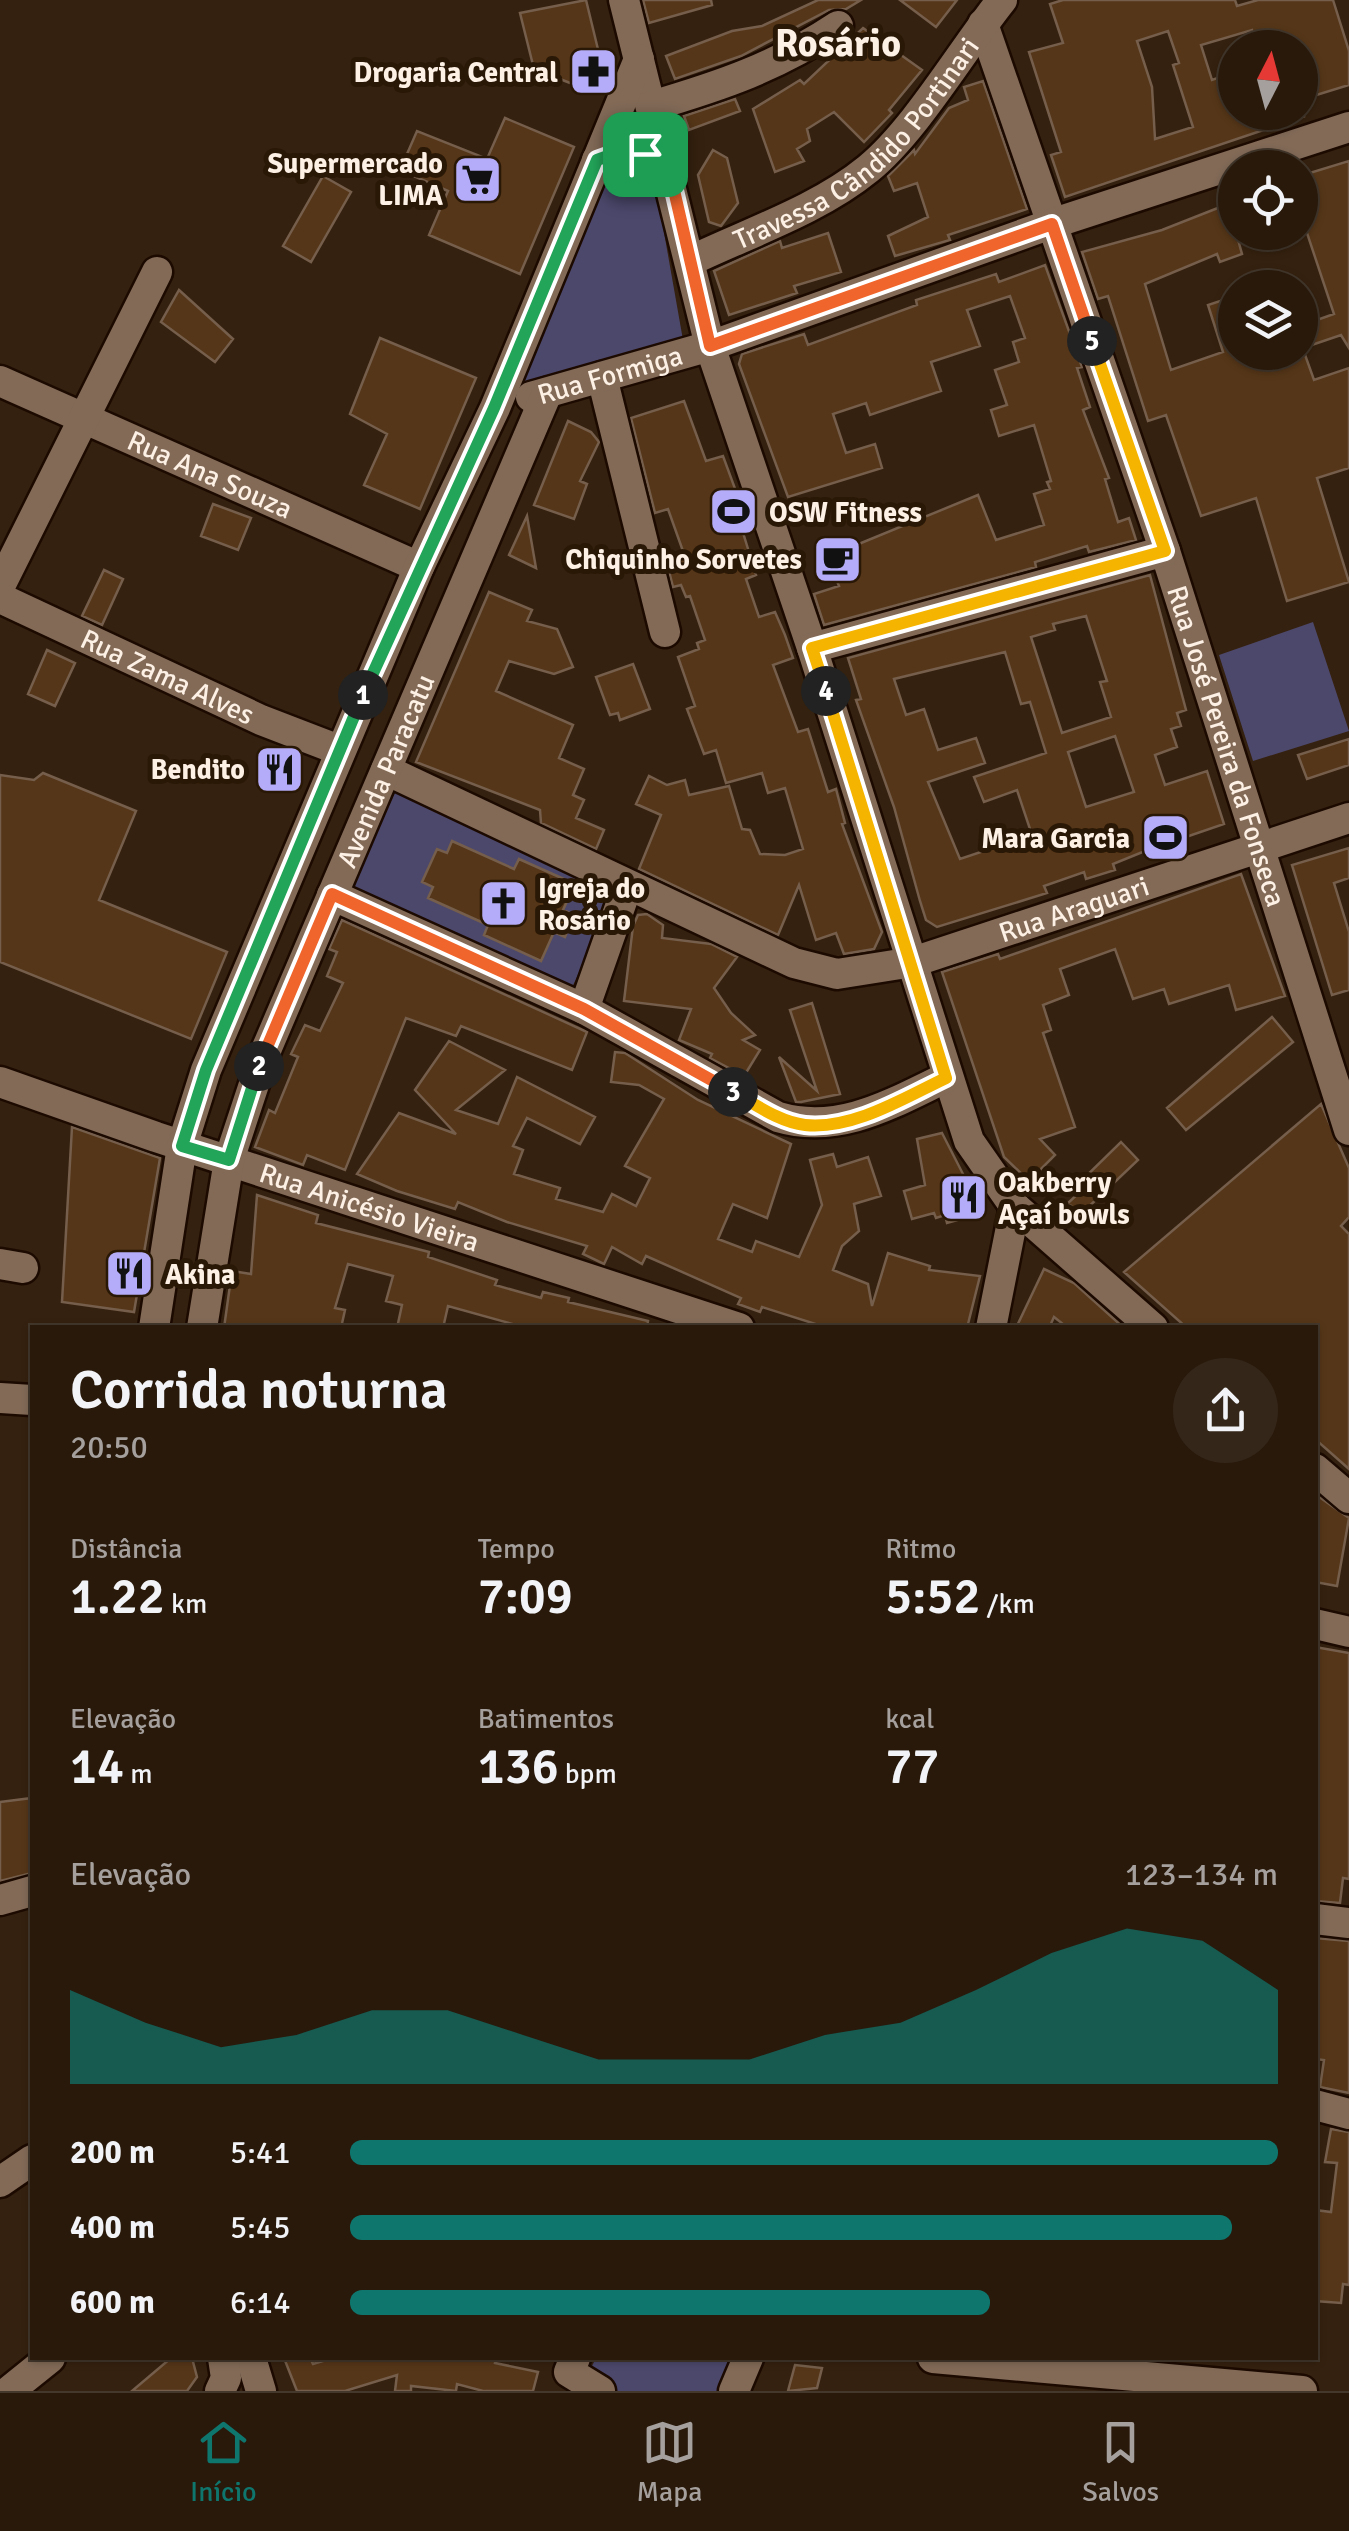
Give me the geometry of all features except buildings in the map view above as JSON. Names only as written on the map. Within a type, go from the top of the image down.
[{"type":"street","points":[[624,0],[667,160],[710,346],[812,648],[969,1141],[1015,1207],[1151,1325]]},
{"type":"street","name":"Rua José Pereira da Fonseca","points":[[992,12],[1052,224],[1165,551],[1349,1130]]},
{"type":"street","name":"Travessa Cândido Portinari","points":[[690,261],[827,196],[868,169],[903,134],[992,12]]},
{"type":"street","points":[[652,106],[737,82],[786,60],[838,26]]},
{"type":"street","name":"Avenida Paracatu","points":[[154,1325],[182,1146],[206,1070],[339,750],[494,408],[639,60]]},
{"type":"street","name":"Rua Formiga","points":[[494,408],[710,346],[1052,224],[1349,127]]},
{"type":"street","points":[[597,160],[634,152],[667,160]]},
{"type":"street","points":[[0,586],[158,272]]},
{"type":"street","points":[[602,377],[666,632]]},
{"type":"street","name":"Rua Ana Souza","points":[[0,381],[419,567]]},
{"type":"street","name":"Avenida Paracatu","points":[[202,1325],[229,1160],[262,1057],[547,392]]},
{"type":"street","points":[[812,648],[1165,551]]},
{"type":"street","name":"Rua Zama Alves","points":[[0,598],[261,720],[339,750]]},
{"type":"street","points":[[386,770],[627,888],[818,972],[864,972],[912,962]]},
{"type":"street","name":"Rua Araguari","points":[[912,962],[1349,818]]},
{"type":"street","points":[[584,1009],[627,888]]},
{"type":"street","points":[[332,894],[584,1009],[778,1117],[805,1125],[866,1114],[946,1078]]},
{"type":"street","name":"Rua Anicésio Vieira","points":[[0,1082],[182,1146],[730,1325]]},
{"type":"street","points":[[992,1325],[1015,1207]]},
{"type":"street","points":[[0,1398],[30,1400]]},
{"type":"street","points":[[1318,1471],[1349,1498]]},
{"type":"street","points":[[0,1900],[30,1892]]},
{"type":"street","points":[[1318,1919],[1349,1923]]},
{"type":"street","points":[[1318,2105],[1349,2114]]},
{"type":"street","points":[[0,2182],[30,2161]]},
{"type":"street","points":[[9,2391],[48,2360]]},
{"type":"street","points":[[223,2360],[223,2391],[252,2391]]},
{"type":"street","points":[[252,2360],[260,2391]]},
{"type":"street","points":[[734,2391],[747,2360]]},
{"type":"street","points":[[955,2360],[1302,2391]]},
{"type":"street","points":[[568,2373],[600,2391]]},
{"type":"shaded area","points":[[621,160],[653,170],[683,340],[514,395],[610,169]]},
{"type":"shaded area","points":[[1313,622],[1349,731],[1253,761],[1219,655]]},
{"type":"shaded area","points":[[397,788],[617,891],[569,994],[349,892]]},
{"type":"shaded area","points":[[595,2360],[739,2360],[726,2391],[616,2391],[588,2374]]},
{"type":"place","name":"Drogaria Central","points":[[593,72]]},
{"type":"place","name":"Supermercado LIMA","points":[[478,179]]},
{"type":"place","name":"OSW Fitness","points":[[734,512]]},
{"type":"place","name":"Chiquinho Sorvetes","points":[[837,559]]},
{"type":"place","name":"Bendito","points":[[280,769]]},
{"type":"place","name":"Mara Garcia","points":[[1165,838]]},
{"type":"place","name":"Igreja do Rosário","points":[[503,904]]},
{"type":"place","name":"Oakberry Açaí bowls","points":[[963,1198]]},
{"type":"place","name":"Akina","points":[[130,1274]]},
{"type":"district","name":"Rosário","points":[[838,43]]},
{"type":"route","points":[[619,152],[645,154],[667,160],[710,346],[1052,224],[1165,551],[812,648],[946,1078],[851,1119],[805,1125],[778,1117],[584,1009],[332,894],[262,1057],[229,1160],[182,1146],[206,1070],[339,750],[494,408],[597,160],[619,152]]}]
